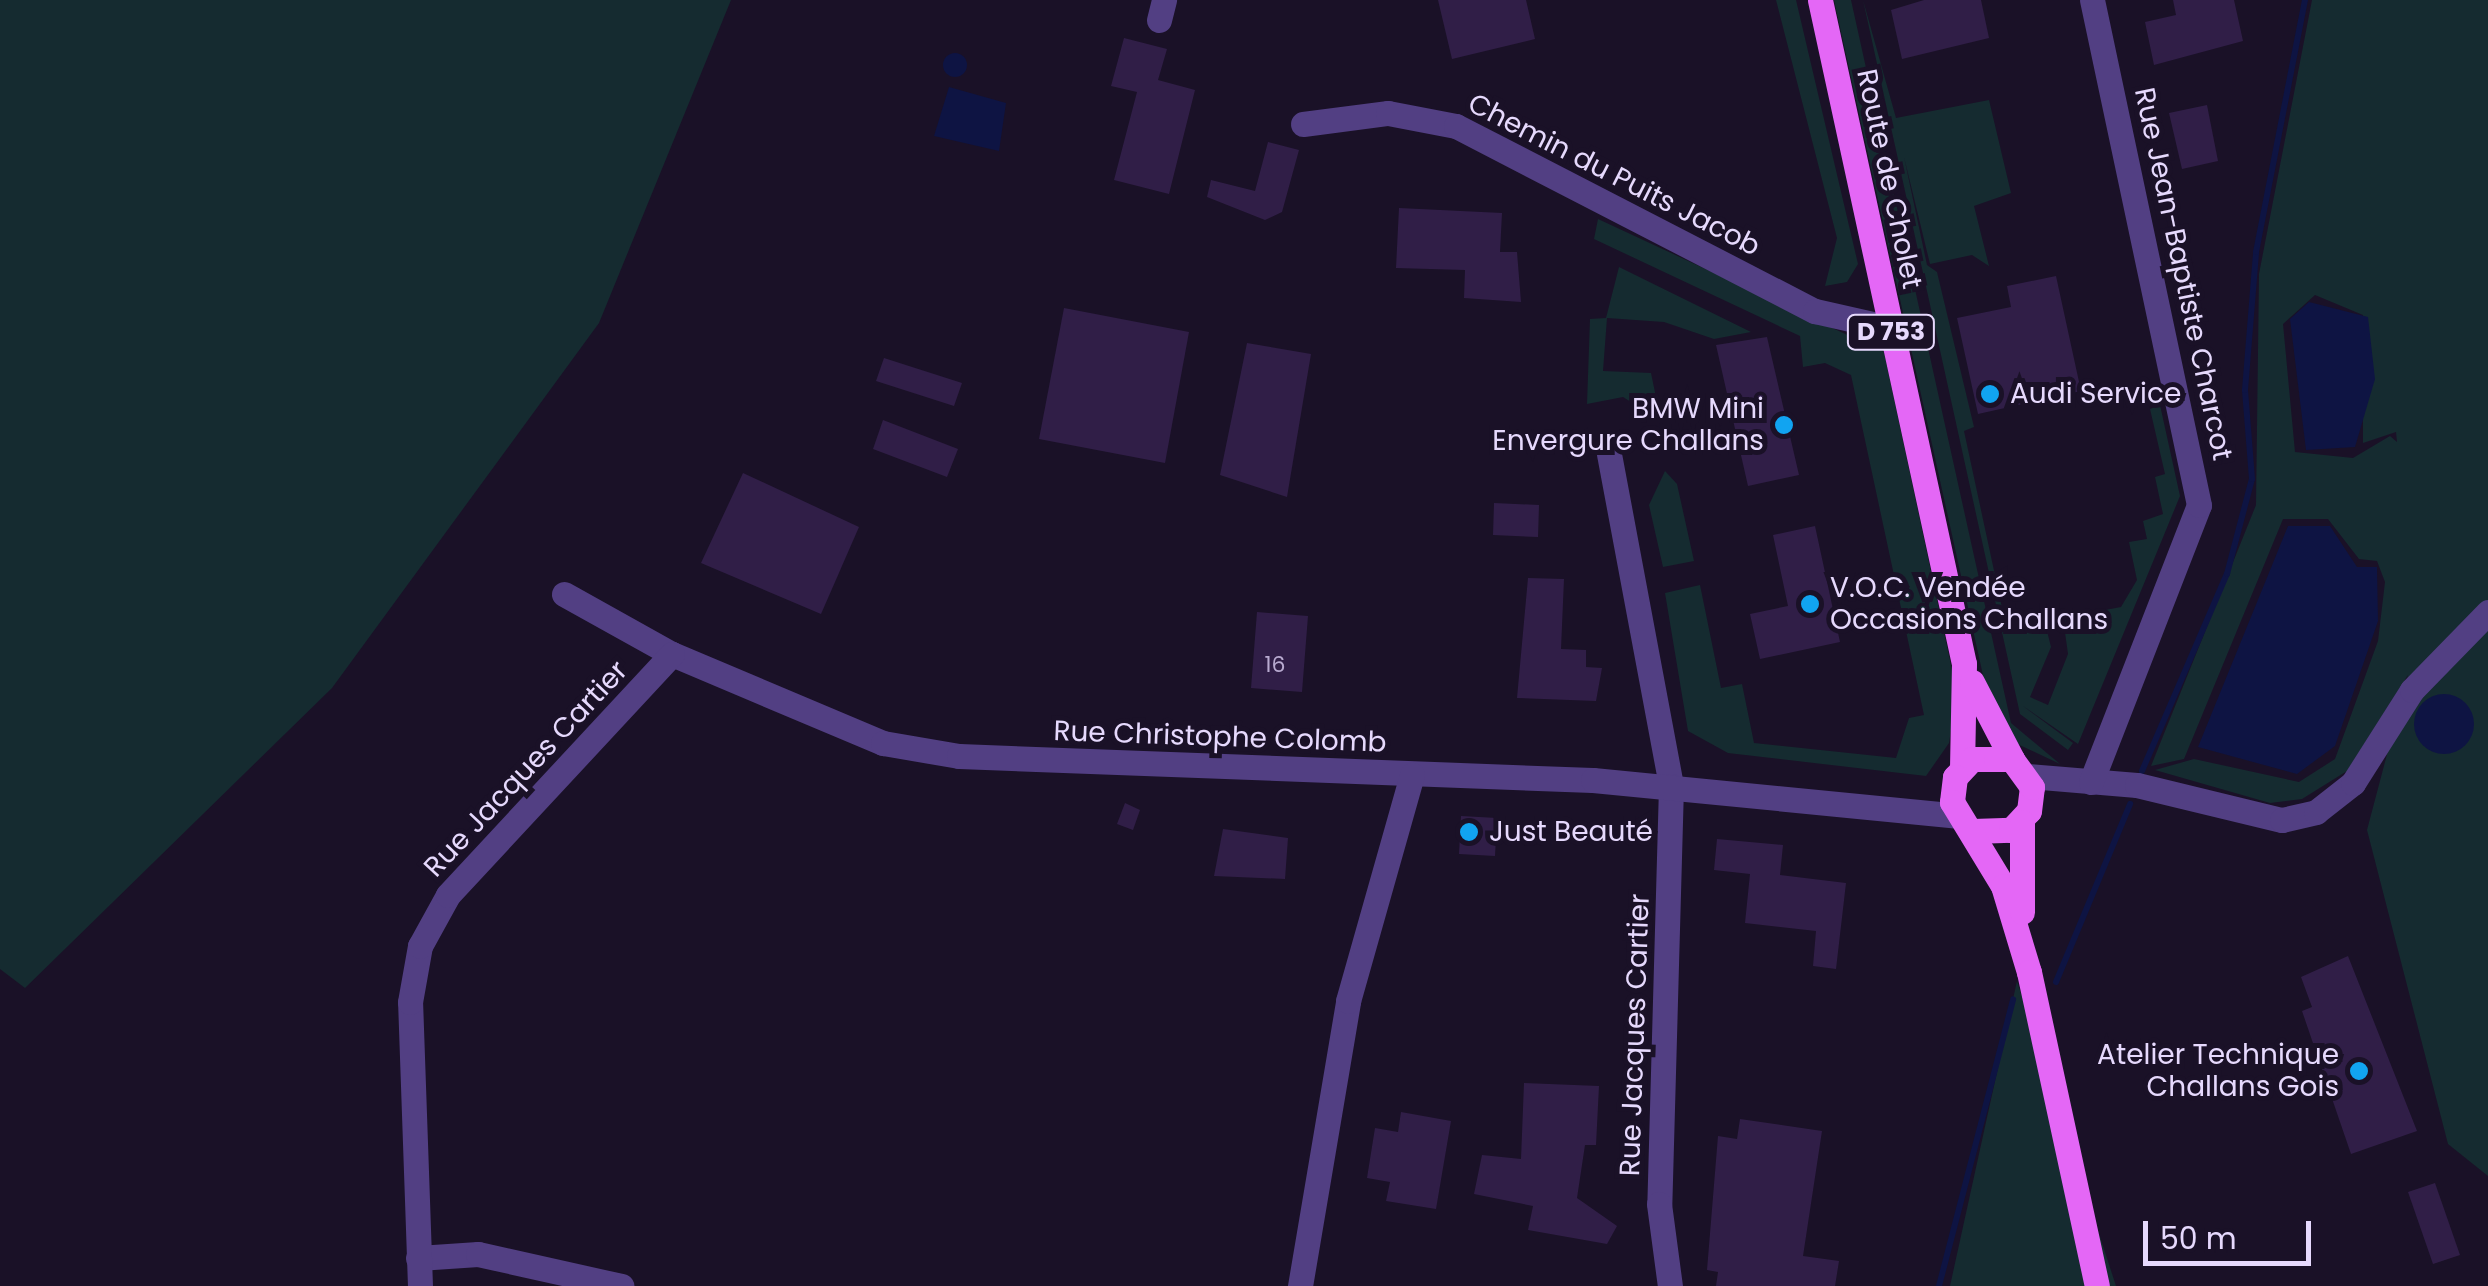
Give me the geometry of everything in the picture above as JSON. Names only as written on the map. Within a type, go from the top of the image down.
[{"type":"main road","name":"Route de Cholet","points":[[1820,0],[1964,664],[2024,789],[2029,972]]},
{"type":"main road","name":"Route de Cholet","points":[[1964,664],[1957,777],[1965,823],[2003,886],[2029,972],[2097,1286]]},
{"type":"main road","points":[[1957,777],[1984,754],[2024,789],[1998,835],[1965,823]]},
{"type":"street","name":"Rue Jean-Baptiste Charcot","points":[[2087,782],[2199,505],[2092,0]]},
{"type":"street","name":"Chemin du Puits Jacob","points":[[1302,124],[1388,113],[1456,126],[1816,310],[1890,328]]},
{"type":"street","name":"Rue Jacques Cartier","points":[[1609,454],[1671,786],[1659,1204],[1670,1286]]},
{"type":"street","name":"Rue Christophe Colomb","points":[[564,594],[672,654],[902,746],[1671,786],[1906,811],[1965,823]]},
{"type":"street","points":[[2024,789],[2087,782],[2282,820],[2316,812],[2352,783],[2412,690],[2488,612]]},
{"type":"street","name":"Rue Jacques Cartier","points":[[420,1286],[410,1002],[420,946],[448,895],[672,654]]},
{"type":"street","points":[[1300,1286],[1348,1000],[1412,775]]},
{"type":"street","points":[[1906,811],[1957,777]]},
{"type":"street","points":[[418,1258],[478,1254],[621,1286]]},
{"type":"green space","points":[[0,0],[731,0],[599,323],[332,688],[25,988],[0,969]]},
{"type":"green space","points":[[1776,0],[1796,0],[1858,264],[1847,282],[1825,286],[1837,238]]},
{"type":"green space","points":[[1834,0],[1851,0],[2011,723],[2060,764],[2009,740],[1988,698]]},
{"type":"green space","points":[[1863,0],[1896,118],[1989,100],[2011,193],[1974,206],[1989,266],[1972,255],[1930,264],[1904,157],[1927,265],[1937,272],[1974,427],[1964,431],[2007,631],[2045,623],[2051,647],[2030,697],[2048,705],[2068,654],[2063,618],[2121,607],[2137,580],[2129,542],[2147,539],[2143,521],[2163,514],[2155,477],[2165,474],[2150,409],[2160,405],[2180,496],[2078,744],[2023,706],[2073,743],[2068,750],[2020,714]]},
{"type":"green space","points":[[2312,0],[2488,0],[2488,1176],[2448,1144],[2367,830],[2408,675],[2347,771],[2302,799],[2270,803],[2155,770],[2194,759],[2299,782],[2335,759],[2378,641],[2385,582],[2377,561],[2359,559],[2328,519],[2283,519],[2184,759],[2151,766],[2256,505],[2259,274]],"holes":[[[2315,295],[2363,315],[2363,443],[2396,432],[2397,442],[2390,436],[2353,458],[2295,452],[2283,324]]]},
{"type":"green space","points":[[1598,219],[1884,352],[1957,693],[1949,743],[1926,776],[1728,753],[1688,731],[1665,593],[1700,585],[1721,688],[1742,684],[1754,743],[1896,758],[1909,718],[1924,715],[1851,375],[1825,363],[1803,367],[1800,336],[1594,239]]},
{"type":"green space","points":[[1619,267],[1751,332],[1714,339],[1664,322],[1607,318],[1603,371],[1651,373],[1661,421],[1623,397],[1587,404],[1590,319],[1606,318]]},
{"type":"green space","points":[[1665,471],[1677,484],[1694,561],[1663,567],[1649,505]]},
{"type":"green space","points":[[2017,981],[2116,1286],[1950,1286]]},
{"type":"shaded area","points":[[955,53],[967,65],[955,77],[943,65]]},
{"type":"shaded area","points":[[949,87],[1006,103],[999,151],[934,136]]},
{"type":"shaded area","points":[[2309,302],[2368,317],[2375,379],[2355,447],[2306,450],[2290,319]]},
{"type":"shaded area","points":[[2288,526],[2330,526],[2357,567],[2377,567],[2378,621],[2335,746],[2297,774],[2198,747]]},
{"type":"shaded area","points":[[2444,694],[2465,703],[2474,724],[2465,745],[2444,754],[2423,745],[2414,724],[2423,703]]},
{"type":"building","points":[[1438,0],[1526,0],[1535,39],[1452,59]]},
{"type":"building","points":[[1924,0],[1981,0],[1989,38],[1902,59],[1891,10]]},
{"type":"building","points":[[2173,0],[2234,0],[2243,41],[2154,65],[2145,22],[2176,15]]},
{"type":"building","points":[[1124,38],[1167,49],[1158,80],[1195,90],[1169,194],[1114,180],[1137,92],[1111,86]]},
{"type":"building","points":[[2207,105],[2218,161],[2182,169],[2169,113]]},
{"type":"building","points":[[1268,142],[1299,150],[1282,212],[1265,220],[1207,197],[1211,180],[1255,191]]},
{"type":"building","points":[[1399,208],[1502,213],[1500,252],[1517,252],[1521,302],[1464,298],[1465,270],[1396,268]]},
{"type":"building","points":[[2056,276],[2081,391],[1978,414],[1957,318],[2011,307],[2007,286]]},
{"type":"building","points":[[1064,308],[1189,332],[1165,463],[1039,439]]},
{"type":"building","points":[[1767,337],[1799,475],[1748,486],[1716,345]]},
{"type":"building","points":[[1247,343],[1311,354],[1287,497],[1220,475]]},
{"type":"building","points":[[884,358],[962,383],[954,406],[876,381]]},
{"type":"building","points":[[883,420],[958,449],[947,477],[873,449]]},
{"type":"building","points":[[743,473],[859,527],[821,614],[701,563]]},
{"type":"building","points":[[1494,503],[1539,505],[1538,537],[1493,535]]},
{"type":"building","points":[[1815,526],[1840,642],[1760,659],[1750,614],[1788,606],[1773,535]]},
{"type":"building","points":[[1528,578],[1564,579],[1561,649],[1586,650],[1586,667],[1602,668],[1596,701],[1517,698]]},
{"type":"building","points":[[1257,612],[1308,616],[1302,692],[1251,688]]},
{"type":"building","points":[[1125,803],[1140,810],[1133,830],[1117,824]]},
{"type":"building","points":[[1461,816],[1497,818],[1495,856],[1459,854]]},
{"type":"building","points":[[1223,829],[1288,838],[1285,879],[1214,876]]},
{"type":"building","points":[[1717,839],[1783,845],[1780,875],[1846,883],[1836,969],[1813,966],[1816,931],[1745,923],[1750,874],[1714,870]]},
{"type":"building","name":"Atelier Technique Challans Gois","points":[[2348,956],[2417,1131],[2351,1154],[2302,1011],[2312,1007],[2301,977]]},
{"type":"building","points":[[1524,1083],[1599,1086],[1596,1145],[1585,1145],[1577,1198],[1617,1226],[1607,1244],[1528,1230],[1533,1206],[1474,1194],[1482,1155],[1521,1159]]},
{"type":"building","points":[[1401,1112],[1451,1121],[1436,1209],[1386,1201],[1390,1182],[1367,1178],[1375,1128],[1398,1132]]},
{"type":"building","points":[[1740,1119],[1822,1131],[1803,1256],[1839,1261],[1835,1286],[1716,1286],[1718,1272],[1707,1270],[1718,1136],[1737,1139]]},
{"type":"building","points":[[2435,1183],[2460,1255],[2433,1264],[2408,1192]]},
{"type":"waterway","points":[[2142,771],[2227,574],[2252,479],[2245,390],[2256,252],[2305,0]]},
{"type":"waterway","points":[[2056,982],[2130,804]]},
{"type":"waterway","points":[[1939,1286],[2013,999]]},
{"type":"place","name":"Audi Service","points":[[1990,394]]},
{"type":"place","name":"BMW Mini Envergure Challans","points":[[1784,425]]},
{"type":"place","name":"V.O.C. Vendée Occasions Challans","points":[[1810,604]]},
{"type":"place","name":"Just Beauté","points":[[1469,832]]},
{"type":"place","name":"Atelier Technique Challans Gois","points":[[2359,1071]]}]
